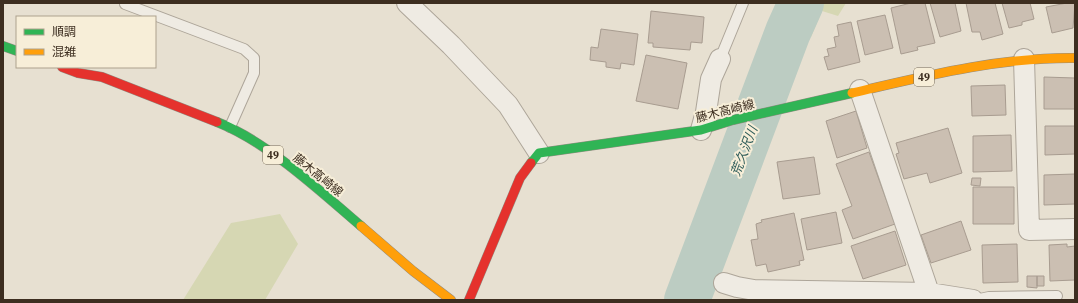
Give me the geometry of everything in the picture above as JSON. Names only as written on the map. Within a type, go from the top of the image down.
[{"type":"main road","points":[[3,46],[16,51]]},
{"type":"main road","name":"藤木高崎線","points":[[539,153],[707,127],[775,112],[860,90],[993,62],[1024,59],[1075,58]]},
{"type":"main road","name":"藤木高崎線","points":[[65,68],[102,77],[230,127],[276,157],[311,183],[413,271],[451,300]]},
{"type":"main road","points":[[469,300],[520,178],[539,153]]},
{"type":"street","points":[[407,3],[451,45],[508,105],[539,153]]},
{"type":"street","points":[[707,127],[706,112],[711,79],[720,59]]},
{"type":"street","points":[[1024,59],[1029,230],[1075,229]]},
{"type":"street","points":[[860,90],[929,293]]},
{"type":"street","points":[[724,282],[737,288],[780,296],[929,293],[974,300]]},
{"type":"lane","points":[[720,59],[743,3]]},
{"type":"lane","points":[[125,4],[244,49],[254,58],[254,73],[230,127]]},
{"type":"lane","points":[[974,300],[989,297],[1057,296]]},
{"type":"green space","points":[[821,3],[846,3],[838,16],[822,11],[811,37],[806,36]]},
{"type":"green space","points":[[280,214],[298,244],[265,300],[183,300],[231,223]]},
{"type":"building","points":[[911,3],[925,3],[935,43],[917,47],[918,50],[901,54],[891,8]]},
{"type":"building","points":[[930,3],[955,3],[961,31],[940,37]]},
{"type":"building","points":[[966,3],[995,3],[1003,34],[982,40],[980,32],[972,32]]},
{"type":"building","points":[[1002,3],[1030,3],[1034,19],[1022,22],[1022,25],[1009,28]]},
{"type":"building","points":[[1075,3],[1073,28],[1052,33],[1046,7]]},
{"type":"building","points":[[651,11],[704,17],[702,43],[691,42],[690,50],[653,47],[653,43],[648,43]]},
{"type":"building","points":[[885,15],[893,48],[865,55],[857,21]]},
{"type":"building","points":[[851,22],[860,62],[828,70],[824,57],[829,56],[827,49],[836,47],[834,37],[839,36],[837,25]]},
{"type":"building","points":[[601,29],[638,34],[634,65],[621,63],[620,69],[606,67],[606,62],[590,60],[591,47],[598,48]]},
{"type":"building","points":[[646,55],[687,63],[678,109],[636,101]]},
{"type":"building","points":[[1044,77],[1075,78],[1075,109],[1044,109]]},
{"type":"building","points":[[1005,85],[1006,115],[972,116],[971,86]]},
{"type":"building","points":[[856,111],[867,148],[837,158],[826,121]]},
{"type":"building","points":[[1045,126],[1075,126],[1075,154],[1045,155]]},
{"type":"building","points":[[948,128],[962,173],[930,183],[927,173],[904,179],[896,154],[899,153],[896,143]]},
{"type":"building","points":[[1011,135],[1012,171],[973,172],[973,136]]},
{"type":"building","points":[[869,152],[895,224],[853,239],[842,210],[852,206],[836,164]]},
{"type":"building","points":[[814,157],[820,194],[783,199],[777,162]]},
{"type":"building","points":[[1075,174],[1075,204],[1044,205],[1044,175]]},
{"type":"building","points":[[972,178],[981,178],[980,186],[971,185]]},
{"type":"building","points":[[973,187],[1014,187],[1014,224],[973,224]]},
{"type":"building","points":[[836,212],[842,243],[807,250],[801,219]]},
{"type":"building","points":[[794,213],[804,260],[799,261],[800,265],[768,272],[766,264],[756,266],[751,240],[758,239],[756,224],[762,222],[761,220]]},
{"type":"building","points":[[961,221],[971,250],[931,263],[921,235]]},
{"type":"building","points":[[895,231],[906,265],[863,279],[851,246]]},
{"type":"building","points":[[1017,244],[1018,282],[983,283],[982,245]]},
{"type":"building","points":[[1067,244],[1067,247],[1075,246],[1075,280],[1050,281],[1049,245]]},
{"type":"building","points":[[1027,276],[1037,276],[1037,288],[1027,287]]},
{"type":"building","points":[[1037,276],[1044,276],[1044,286],[1037,286]]},
{"type":"waterway","name":"荒久沢川","points":[[687,300],[788,32],[801,3]]},
{"type":"traffic: fast","points":[[3,46],[16,51]]},
{"type":"traffic: fast","points":[[531,163],[539,153],[701,130],[733,120],[852,93]]},
{"type":"traffic: fast","points":[[217,122],[236,131],[274,154],[293,168],[361,226]]},
{"type":"traffic: slow","points":[[852,93],[935,74],[991,64],[1075,58]]},
{"type":"traffic: slow","points":[[361,226],[413,271],[451,300]]},
{"type":"traffic: jam","points":[[65,68],[78,73],[102,77],[217,122]]},
{"type":"traffic: jam","points":[[469,300],[520,178],[531,163]]}]
